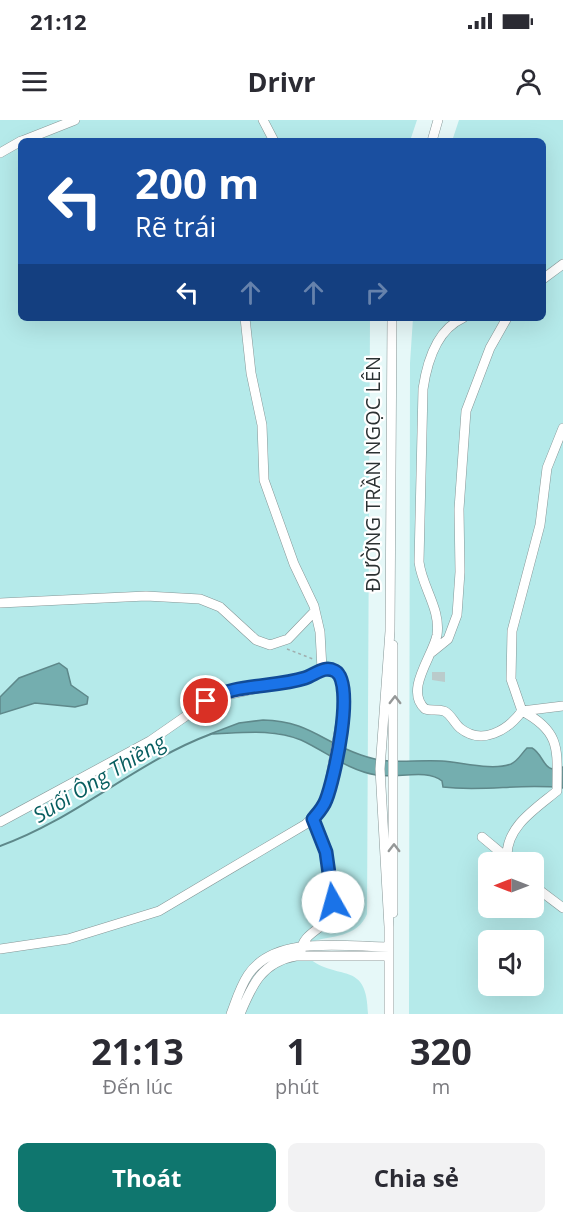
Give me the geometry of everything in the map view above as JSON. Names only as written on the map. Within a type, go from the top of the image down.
[{"type":"street","points":[[29,138],[75,120]]},
{"type":"street","points":[[263,120],[272,138]]},
{"type":"street","points":[[433,138],[438,120]]},
{"type":"street","points":[[0,153],[18,143]]},
{"type":"street","points":[[546,277],[563,264]]},
{"type":"street","points":[[245,321],[250,372],[262,425],[263,471],[267,490],[294,564],[315,611],[320,632],[322,665]]},
{"type":"street","name":"ĐƯỜNG TRẦN NGỌC LÊN","points":[[389,1014],[389,927],[380,758],[390,631],[392,321]]},
{"type":"street","points":[[458,321],[448,327],[439,338],[427,367],[423,389],[419,562],[422,581],[436,616],[436,637],[419,680],[419,700],[425,709],[443,711],[461,729],[482,736],[506,728],[522,711],[563,706]]},
{"type":"street","points":[[432,652],[448,639],[457,615],[460,572],[459,509],[466,411],[490,348],[505,321]]},
{"type":"street","points":[[508,852],[507,844],[515,828],[557,791],[557,751],[552,735],[544,725],[522,711],[511,679],[512,631],[540,525],[547,468],[563,428]]},
{"type":"street","points":[[0,603],[146,596],[200,599],[220,608],[256,640],[278,644],[288,639],[315,611]]},
{"type":"street","name":"ĐƯỜNG TRẦN NGỌC LÊN","points":[[389,927],[394,899],[395,780],[395,667],[390,631]]},
{"type":"street","points":[[0,949],[68,939],[159,910],[191,894],[313,819],[325,801],[345,705],[344,684],[336,671],[322,665]]},
{"type":"street","points":[[0,822],[150,741],[212,698],[301,679],[322,665]]},
{"type":"street","points":[[240,1014],[251,987],[265,969],[301,951],[307,937],[327,920],[333,907],[326,852],[313,819]]},
{"type":"street","points":[[482,837],[500,852]]},
{"type":"street","points":[[544,894],[563,908]]},
{"type":"street","points":[[231,1014],[243,983],[259,963],[280,950],[389,951]]},
{"type":"path","points":[[278,644],[322,665]]},
{"type":"shaded area","points":[[0,120],[417,120],[411,138],[18,138],[18,321],[370,321],[367,914],[363,922],[350,932],[311,942],[311,960],[350,975],[363,986],[368,1014],[0,1014]]},
{"type":"shaded area","points":[[459,120],[563,120],[563,1014],[409,1014],[410,363],[413,321],[546,321],[546,138],[453,138]]},
{"type":"shaded area","points":[[59,663],[67,669],[71,685],[88,697],[87,704],[75,707],[35,703],[0,714],[0,697],[19,678]]},
{"type":"shaded area","points":[[279,721],[304,728],[347,750],[383,760],[442,761],[495,767],[511,764],[527,748],[532,748],[548,767],[556,769],[563,767],[563,788],[443,787],[442,781],[428,775],[384,776],[366,773],[290,736],[256,732],[210,734],[239,723]]},
{"type":"building","points":[[432,672],[445,672],[445,682],[432,680]]},
{"type":"waterway","name":"Suối Ông Thiềng","points":[[0,846],[28,835],[157,760],[211,734]]},
{"type":"route","points":[[206,701],[225,693],[306,678],[322,669],[336,671],[340,675],[345,690],[345,705],[325,801],[313,819],[326,852],[333,902]]}]
